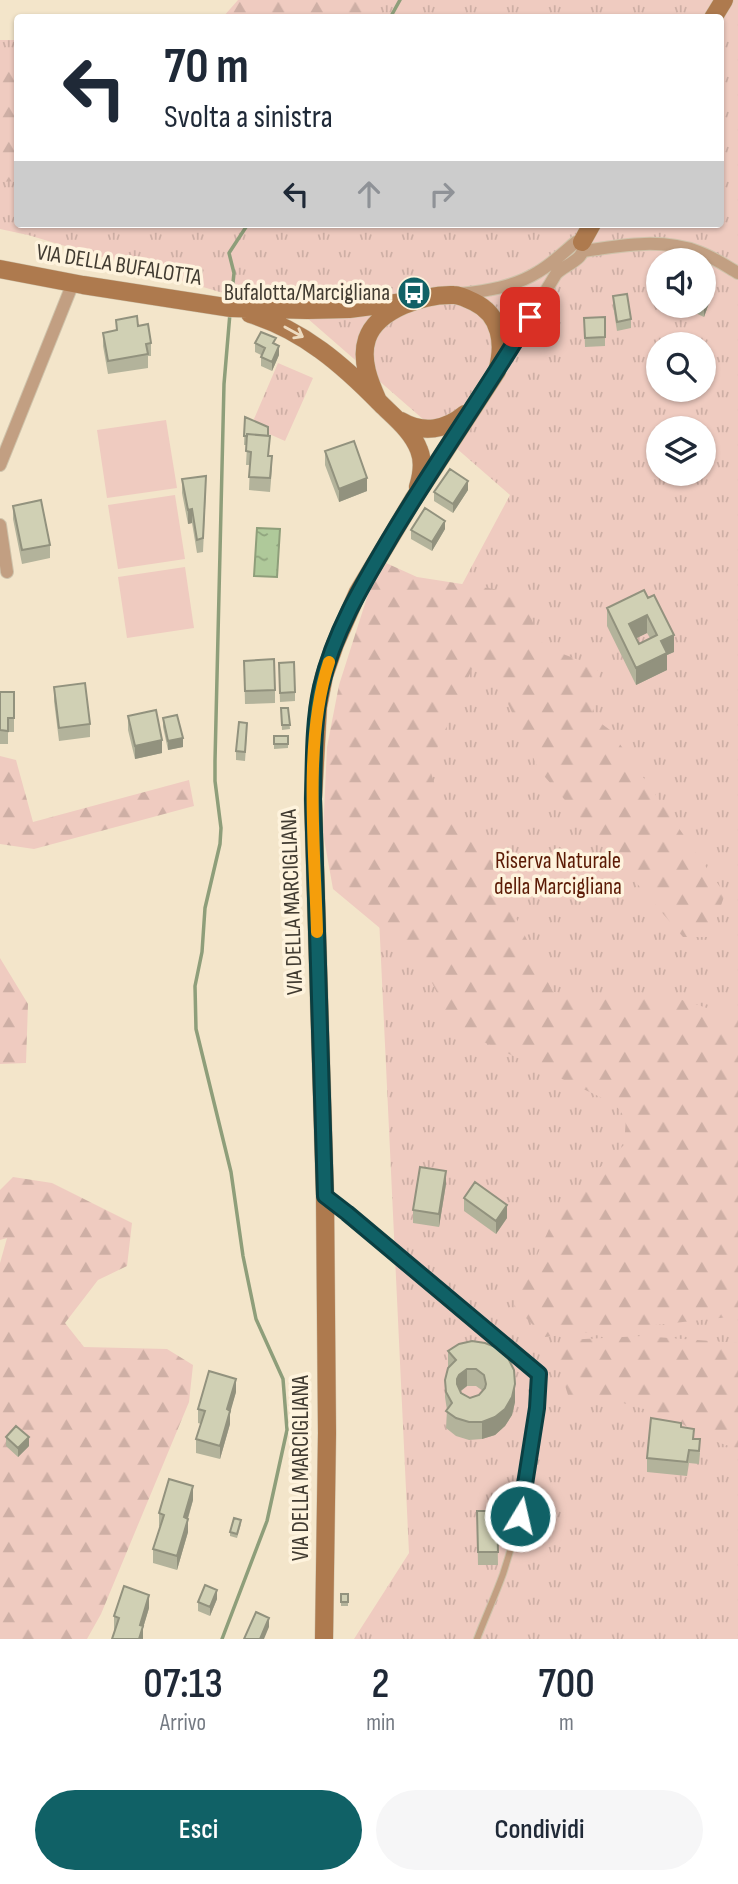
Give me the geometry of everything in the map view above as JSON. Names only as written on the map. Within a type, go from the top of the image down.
[{"type":"street","name":"VIA DELLA MARCIGLIANA","points":[[324,1639],[327,1433],[325,1196],[313,799],[318,707],[327,666],[358,592],[556,274],[581,256],[590,228]]},
{"type":"street","name":"VIA DELLA MARCIGLIANA","points":[[456,295],[517,283],[538,273],[576,242],[583,246]]},
{"type":"street","points":[[583,246],[662,243],[682,246],[702,253],[738,273]]},
{"type":"street","name":"VIA DELLA BUFALOTTA","points":[[0,269],[231,308],[339,309],[414,300]]},
{"type":"street","points":[[0,465],[73,283]]},
{"type":"street","points":[[378,401],[367,372],[367,339],[384,318],[414,300],[456,295],[480,305],[499,330],[502,347],[497,371]]},
{"type":"street","name":"VIA DELLA BUFALOTTA","points":[[231,308],[275,323],[302,336],[343,368],[394,417],[418,446],[422,459],[420,478],[413,500]]},
{"type":"street","points":[[394,417],[416,428],[438,429],[454,423],[473,408]]},
{"type":"street","points":[[0,524],[7,572]]},
{"type":"lane","points":[[325,1196],[539,1374],[537,1408],[520,1516],[502,1576],[477,1639]]},
{"type":"green space","points":[[238,0],[365,0],[365,8],[361,14],[226,14]]},
{"type":"green space","name":"Riserva Naturale della Marcigliana","points":[[260,0],[738,0],[738,1639],[354,1639],[409,1553],[376,854],[413,676],[510,495],[307,318],[0,229],[0,40],[14,40],[14,228],[724,228],[724,14],[253,14]]},
{"type":"green space","points":[[0,62],[14,62],[14,181],[0,182]]},
{"type":"green space","points":[[278,363],[313,378],[285,441],[251,426]]},
{"type":"green space","points":[[166,420],[177,488],[107,498],[97,430]]},
{"type":"green space","points":[[175,495],[185,559],[118,569],[108,505]]},
{"type":"green space","points":[[386,563],[417,577],[526,594],[537,640],[597,667],[601,684],[591,716],[610,730],[725,894],[710,937],[683,937],[539,770],[495,676],[472,669],[429,767],[437,791],[508,879],[509,904],[553,992],[611,1000],[670,996],[738,1018],[738,1316],[545,1337],[514,1306],[560,1205],[624,1145],[626,1119],[615,1104],[454,1028],[423,964],[333,889],[323,833],[327,747],[339,685],[370,588]]},
{"type":"green space","points":[[185,567],[194,628],[127,638],[118,577]]},
{"type":"green space","points":[[0,756],[16,760],[33,822],[189,780],[194,806],[34,849],[0,844]]},
{"type":"green space","points":[[0,958],[28,1004],[26,1063],[0,1064]]},
{"type":"green space","points":[[13,1177],[52,1183],[132,1223],[127,1266],[98,1280],[65,1323],[84,1347],[167,1349],[193,1365],[189,1402],[101,1614],[87,1639],[0,1639],[0,1263],[7,1238],[0,1240],[0,1190]]},
{"type":"green space","points":[[642,1336],[738,1343],[738,1449],[711,1440],[668,1416],[606,1398],[568,1395],[554,1351],[565,1340]]},
{"type":"water","points":[[257,528],[280,529],[277,577],[254,576]]},
{"type":"building","points":[[627,294],[631,319],[617,322],[613,296]]},
{"type":"building","points":[[137,316],[138,326],[148,324],[151,343],[146,344],[148,354],[108,361],[103,333],[117,330],[116,320]]},
{"type":"building","points":[[605,317],[605,337],[585,338],[584,318]]},
{"type":"building","points":[[261,332],[276,338],[273,343],[279,346],[272,362],[261,357],[265,348],[255,343]]},
{"type":"building","points":[[245,417],[268,427],[268,436],[244,436]]},
{"type":"building","points":[[247,434],[270,436],[270,478],[249,477],[251,452],[246,451]]},
{"type":"building","points":[[354,441],[367,478],[339,489],[325,451]]},
{"type":"building","points":[[450,469],[468,481],[453,504],[434,492]]},
{"type":"building","points":[[206,476],[203,538],[197,540],[192,509],[188,510],[182,479]]},
{"type":"building","points":[[41,500],[50,545],[22,550],[13,506]]},
{"type":"building","points":[[425,508],[445,521],[432,542],[411,530]]},
{"type":"building","points":[[644,590],[648,598],[654,595],[674,635],[661,641],[667,653],[636,668],[607,608]],"holes":[[[647,615],[657,635],[639,644],[629,624]]]},
{"type":"building","points":[[274,659],[275,690],[245,691],[244,661]]},
{"type":"building","points":[[294,662],[295,692],[280,693],[279,663]]},
{"type":"building","points":[[85,683],[90,724],[59,728],[54,687]]},
{"type":"building","points":[[0,692],[14,692],[14,718],[8,718],[8,731],[0,730]]},
{"type":"building","points":[[281,708],[288,708],[290,725],[282,725]]},
{"type":"building","points":[[156,710],[162,740],[135,746],[128,716]]},
{"type":"building","points":[[177,715],[183,738],[168,741],[163,718]]},
{"type":"building","points":[[239,722],[247,723],[245,752],[236,751]]},
{"type":"building","points":[[274,736],[288,736],[288,744],[274,744]]},
{"type":"building","points":[[420,1167],[446,1171],[439,1214],[413,1210]]},
{"type":"building","points":[[475,1182],[507,1205],[496,1221],[464,1198]]},
{"type":"building","points":[[472,1341],[498,1348],[508,1358],[514,1370],[512,1397],[505,1409],[495,1417],[482,1422],[469,1422],[446,1411],[452,1403],[446,1392],[445,1380],[448,1368],[456,1360],[448,1351],[459,1344]],"holes":[[[467,1369],[476,1369],[484,1375],[486,1384],[479,1395],[470,1398],[461,1393],[457,1379]]]},
{"type":"building","points":[[209,1371],[236,1379],[220,1446],[196,1439],[205,1411],[198,1409]]},
{"type":"building","points":[[651,1418],[681,1423],[681,1427],[694,1429],[693,1439],[700,1439],[699,1451],[689,1450],[687,1462],[647,1458]]},
{"type":"building","points":[[16,1426],[29,1437],[18,1448],[6,1437]]},
{"type":"building","points":[[169,1479],[193,1486],[184,1517],[188,1519],[177,1556],[153,1549],[164,1515],[159,1513]]},
{"type":"building","points":[[477,1511],[497,1511],[498,1552],[478,1552]]},
{"type":"building","points":[[234,1518],[241,1520],[237,1534],[230,1532]]},
{"type":"building","points":[[205,1585],[217,1590],[210,1607],[198,1602]]},
{"type":"building","points":[[124,1586],[149,1595],[140,1625],[143,1626],[139,1639],[112,1639],[119,1618],[114,1616]]},
{"type":"building","points":[[341,1594],[348,1594],[348,1602],[341,1602]]},
{"type":"building","points":[[256,1612],[269,1618],[260,1639],[244,1639]]},
{"type":"waterway","points":[[392,14],[400,0]]},
{"type":"waterway","points":[[231,302],[234,273],[229,253],[245,228]]},
{"type":"waterway","points":[[222,1639],[267,1521],[287,1430],[283,1379],[256,1319],[243,1256],[231,1172],[196,1029],[195,986],[202,952],[205,908],[220,844],[221,828],[215,761],[224,384],[230,313]]},
{"type":"slow traffic","points":[[317,932],[314,763],[318,707],[329,662]]},
{"type":"place","name":"Bufalotta/Marcigliana","points":[[414,293]]},
{"type":"route","points":[[520,1516],[537,1408],[539,1374],[325,1196],[313,799],[318,707],[327,666],[345,619],[358,592],[413,500],[530,317]]}]
